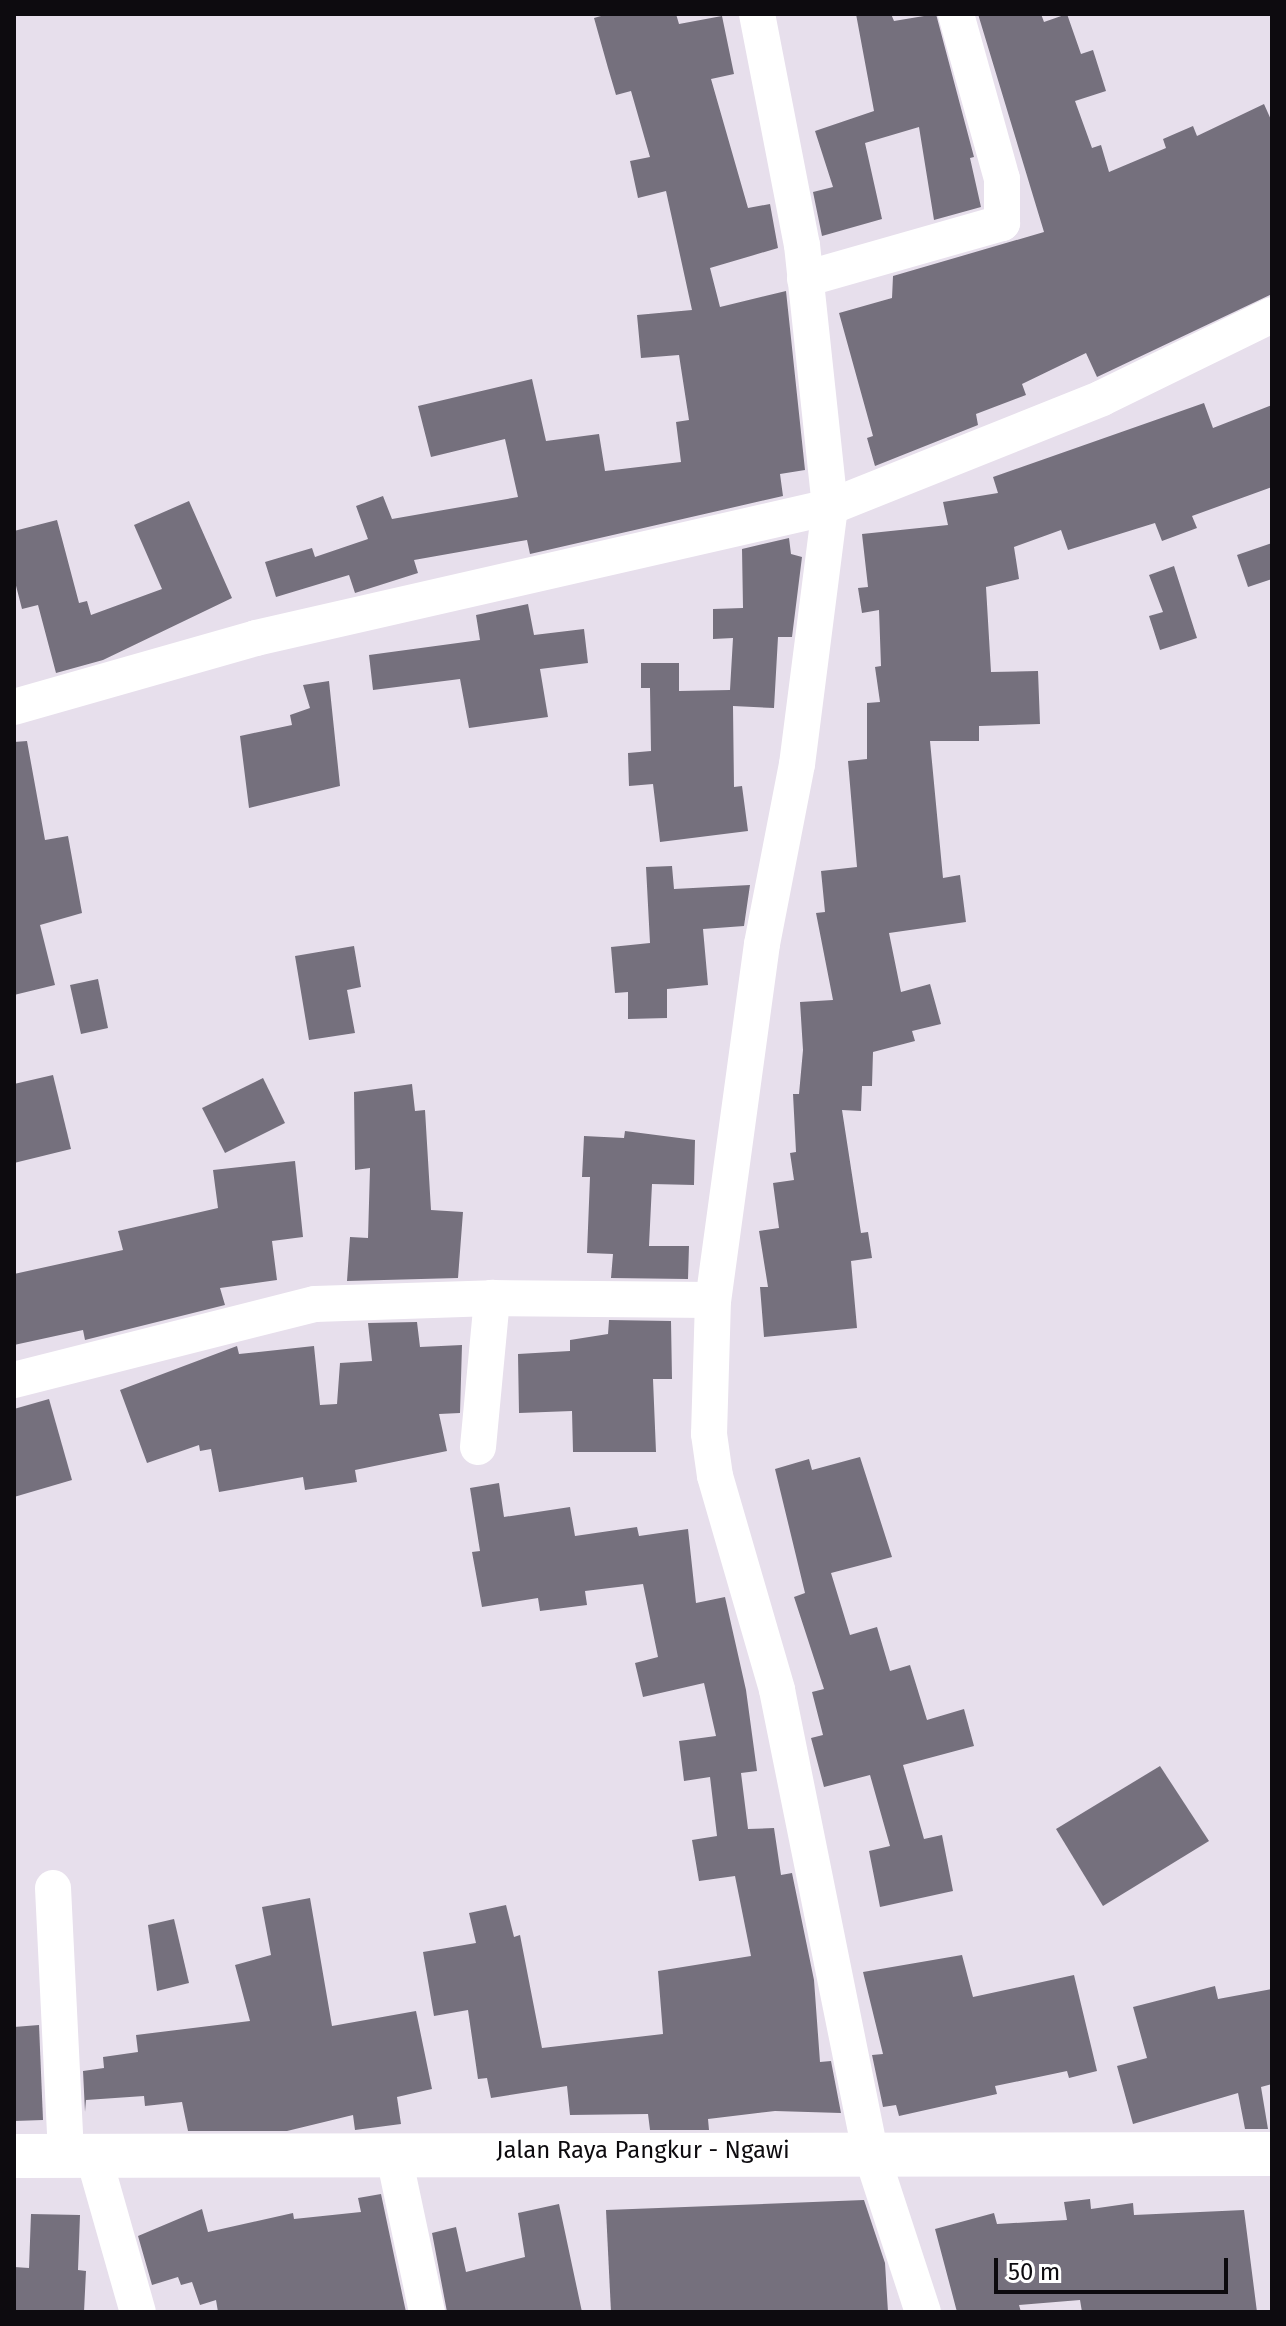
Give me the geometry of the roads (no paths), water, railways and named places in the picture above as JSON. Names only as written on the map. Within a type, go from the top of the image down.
[{"type":"main road","name":"Jalan Raya Pangkur - Ngawi","points":[[14,2156],[870,2150],[1272,2154]]},
{"type":"street","points":[[757,14],[805,279],[830,507],[797,764],[760,958],[713,1300],[708,1389],[715,1476],[777,1690],[870,2150],[923,2312]]},
{"type":"street","points":[[805,279],[1002,223],[1002,179],[956,14]]},
{"type":"street","points":[[14,707],[270,635],[830,507],[1102,398],[1272,315]]},
{"type":"street","points":[[14,1380],[315,1304],[492,1298],[713,1300]]},
{"type":"street","points":[[478,1447],[492,1298]]},
{"type":"street","points":[[53,1888],[80,2156],[138,2312]]},
{"type":"street","points":[[393,2152],[427,2312]]}]
